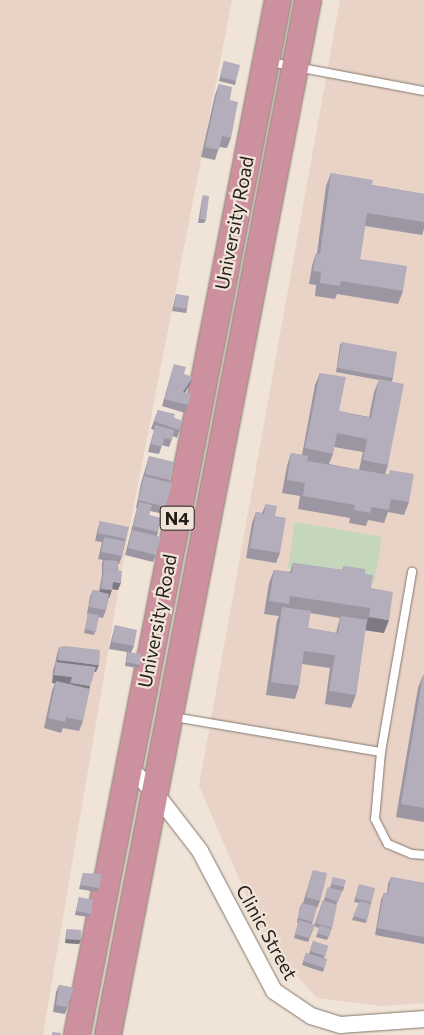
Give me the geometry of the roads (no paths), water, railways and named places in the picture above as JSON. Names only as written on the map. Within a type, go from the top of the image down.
[{"type":"highway","name":"University Road","points":[[77,1035],[278,0]]},
{"type":"highway","name":"University Road","points":[[108,1035],[172,716],[308,0]]},
{"type":"street","name":"Clinic Street","points":[[129,767],[156,794],[200,851],[274,992],[311,1016],[341,1025],[424,1019]]},
{"type":"lane","points":[[266,61],[424,91]]},
{"type":"lane","points":[[412,572],[380,752],[375,819],[388,844],[424,855]]},
{"type":"lane","points":[[172,716],[380,752]]}]
